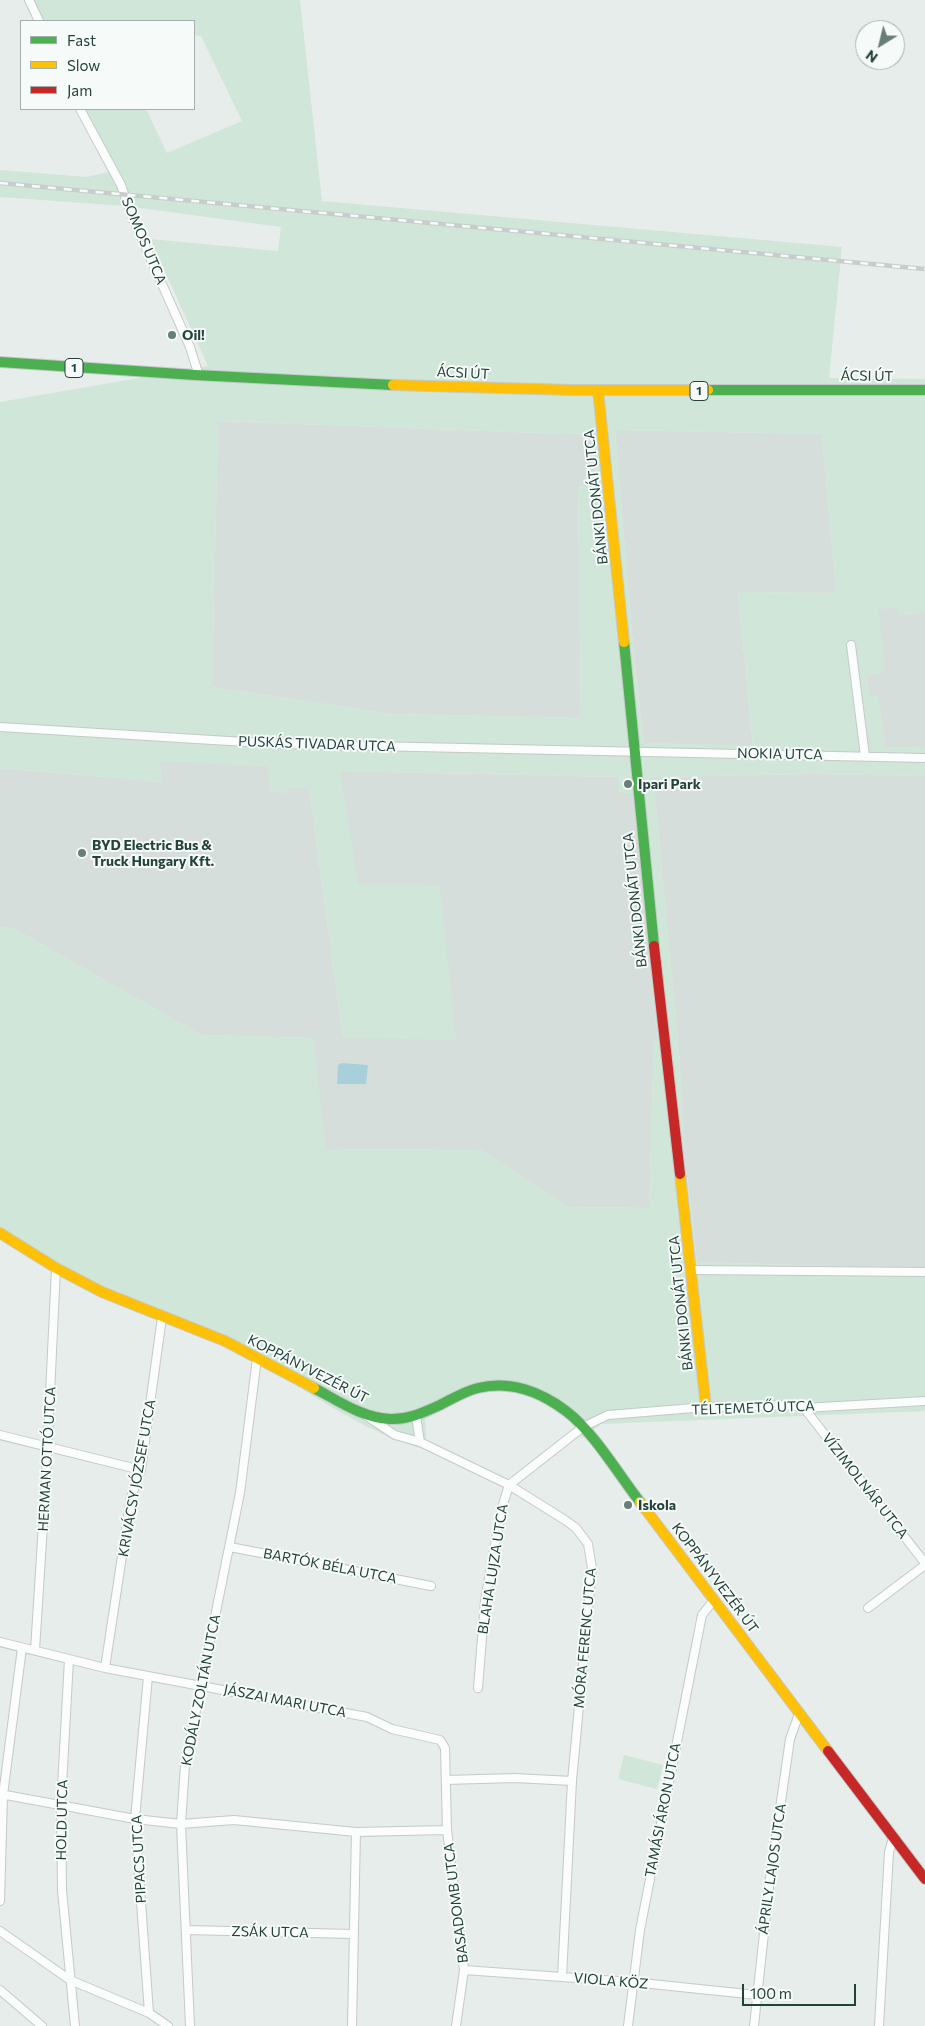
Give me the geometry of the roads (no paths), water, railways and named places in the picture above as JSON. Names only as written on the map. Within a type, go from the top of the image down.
[{"type":"street","points":[[29,0],[39,20]]},
{"type":"street","name":"SOMOS UTCA","points":[[81,110],[121,185],[133,219],[190,347],[199,376]]},
{"type":"street","name":"ÁCSI ÚT","points":[[0,362],[199,376],[519,389],[925,390]]},
{"type":"street","name":"BÁNKI DONÁT UTCA","points":[[598,390],[653,937],[706,1407]]},
{"type":"street","points":[[851,645],[865,756]]},
{"type":"street","name":"PUSKÁS TIVADAR UTCA","points":[[0,727],[278,744],[635,751]]},
{"type":"street","name":"NOKIA UTCA","points":[[635,751],[925,758]]},
{"type":"street","name":"KOPPÁNYVEZÉR ÚT","points":[[0,1233],[56,1268],[102,1292],[225,1341],[362,1414],[390,1419],[416,1416],[477,1388],[501,1385],[516,1386],[546,1397],[568,1412],[583,1427],[925,1879]]},
{"type":"street","name":"HERMAN OTTÓ UTCA","points":[[35,1650],[56,1268]]},
{"type":"street","points":[[691,1270],[925,1272]]},
{"type":"street","name":"KRIVÁCSY JÓZSEF UTCA","points":[[105,1668],[131,1497],[140,1470],[162,1317]]},
{"type":"street","name":"KODÁLY ZOLTÁN UTCA","points":[[190,2026],[181,1824],[185,1765],[240,1494],[257,1358]]},
{"type":"street","name":"TÉLTEMETŐ UTCA","points":[[583,1427],[617,1413],[706,1407],[792,1406],[804,1408],[924,1402]]},
{"type":"street","name":"VÍZIMOLNÁR UTCA","points":[[804,1408],[925,1564]]},
{"type":"street","name":"MÓRA FERENC UTCA","points":[[362,1414],[388,1431],[420,1442],[509,1485],[576,1528],[584,1536],[591,1552],[592,1568],[572,1781],[562,1976]]},
{"type":"street","points":[[416,1416],[420,1442]]},
{"type":"street","name":"BLAHA LUJZA UTCA","points":[[478,1688],[485,1601],[501,1511],[509,1485],[583,1427]]},
{"type":"street","points":[[0,1435],[140,1470]]},
{"type":"street","name":"BARTÓK BÉLA UTCA","points":[[230,1546],[431,1586]]},
{"type":"street","points":[[868,1608],[925,1564]]},
{"type":"street","name":"TAMÁSI ÁRON UTCA","points":[[628,2026],[640,1930],[702,1615],[714,1600]]},
{"type":"street","name":"JÁSZAI MARI UTCA","points":[[0,1642],[105,1668],[367,1717],[392,1729],[440,1740],[445,1748],[446,1780]]},
{"type":"street","points":[[0,1901],[1,1794],[22,1648]]},
{"type":"street","name":"HOLD UTCA","points":[[69,1659],[61,1806],[62,1890],[75,2026]]},
{"type":"street","name":"PIPACS UTCA","points":[[148,1676],[135,1820],[149,2013]]},
{"type":"street","name":"ÁPRILY LAJOS UTCA","points":[[754,2026],[770,1878],[789,1749],[799,1714]]},
{"type":"street","points":[[446,1780],[515,1778],[572,1781]]},
{"type":"street","name":"BASADOMB UTCA","points":[[446,1780],[447,1830],[454,1874],[464,1970],[456,2026]]},
{"type":"street","points":[[1,1794],[135,1820],[181,1824],[234,1820],[356,1832],[447,1830]]},
{"type":"street","points":[[352,2026],[356,1832]]},
{"type":"street","points":[[879,2026],[888,1852],[893,1838]]},
{"type":"street","name":"ZSÁK UTCA","points":[[186,1930],[353,1934]]},
{"type":"street","points":[[0,1931],[70,1980],[149,2013],[168,2026]]},
{"type":"street","name":"VIOLA KÖZ","points":[[464,1970],[562,1976],[757,1995]]},
{"type":"street","points":[[0,1990],[42,2026]]},
{"type":"water","points":[[342,1063],[368,1065],[366,1084],[337,1084],[338,1065]]},
{"type":"railway","points":[[0,183],[925,269]]},
{"type":"place","name":"Oil!","points":[[172,335]]},
{"type":"place","name":"Ipari Park","points":[[628,784]]},
{"type":"place","name":"BYD Electric Bus & Truck Hungary Kft.","points":[[82,853]]},
{"type":"place","name":"Iskola","points":[[628,1505]]}]
